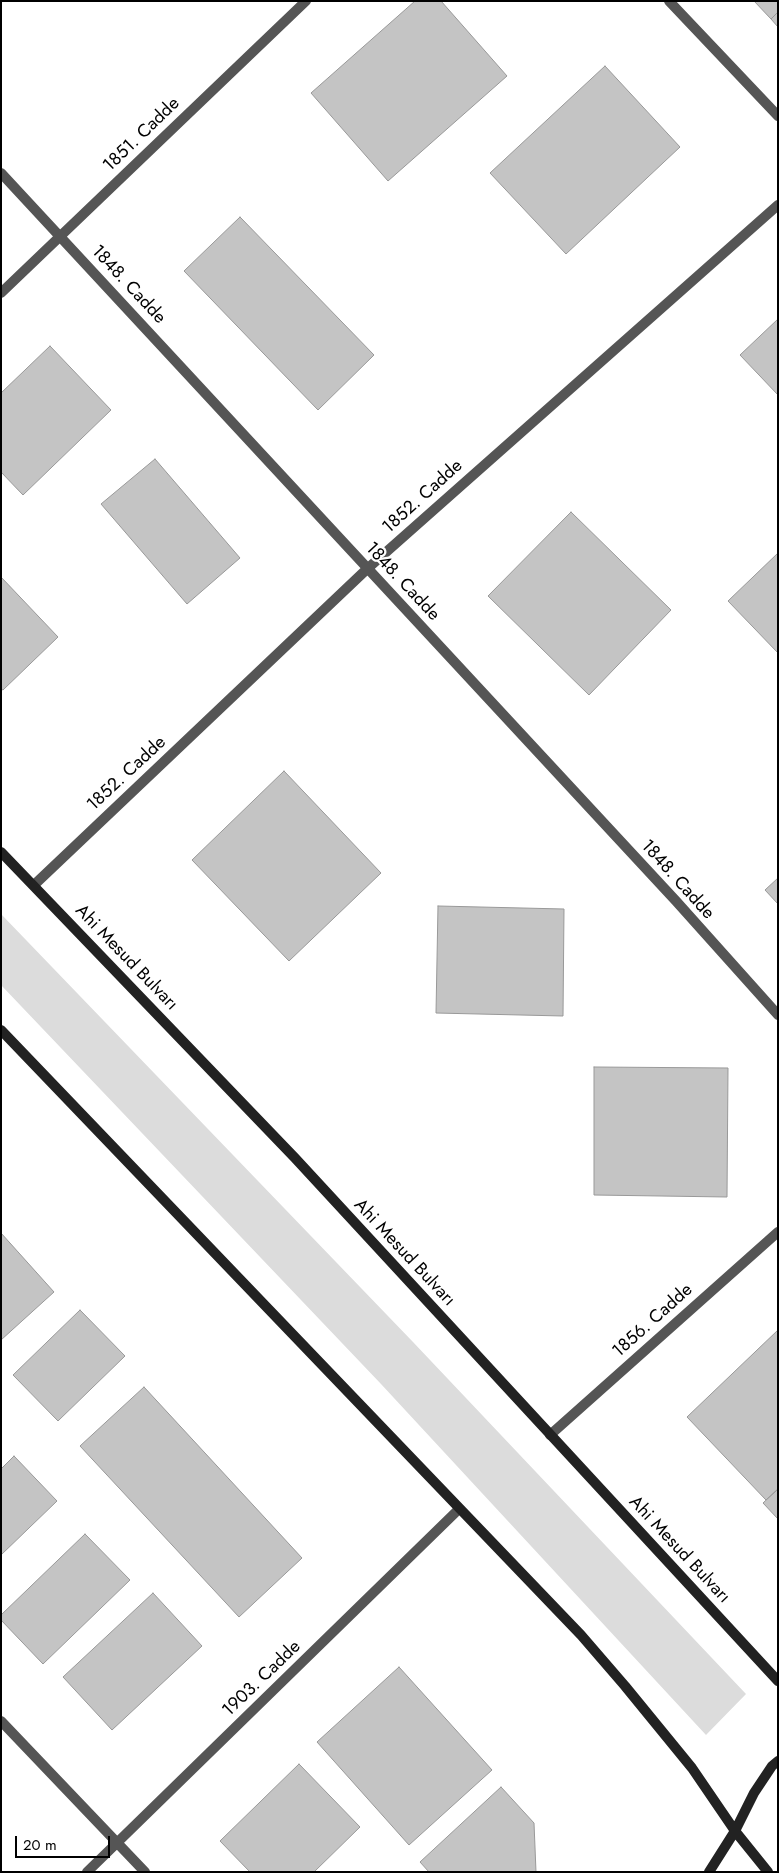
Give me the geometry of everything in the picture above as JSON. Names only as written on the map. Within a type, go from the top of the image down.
[{"type":"main road","name":"Ahi Mesud Bulvarı","points":[[1,852],[295,1158],[778,1681]]},
{"type":"main road","points":[[1,1030],[581,1635],[692,1768],[734,1831],[768,1872]]},
{"type":"main road","points":[[709,1872],[754,1793],[772,1766],[778,1761]]},
{"type":"street","name":"1851. Cadde","points":[[1,293],[306,1]]},
{"type":"street","points":[[669,1],[778,116]]},
{"type":"street","name":"1848. Cadde","points":[[1,174],[669,894],[778,1016]]},
{"type":"street","name":"1852. Cadde","points":[[34,885],[367,569],[778,205]]},
{"type":"street","name":"1856. Cadde","points":[[550,1435],[778,1232]]},
{"type":"street","name":"1903. Cadde","points":[[87,1872],[459,1509]]},
{"type":"street","points":[[1,1721],[145,1872]]},
{"type":"shaded area","points":[[1,914],[413,1342],[746,1694],[706,1735],[381,1384],[1,985]]},
{"type":"building","points":[[415,1],[441,1],[507,76],[388,181],[311,93]]},
{"type":"building","points":[[754,1],[778,1],[778,12],[771,19]]},
{"type":"building","points":[[778,12],[778,27],[771,19]]},
{"type":"building","points":[[605,66],[680,147],[566,254],[490,173]]},
{"type":"building","points":[[240,217],[374,355],[318,410],[184,271]]},
{"type":"building","points":[[778,319],[778,395],[740,355]]},
{"type":"building","points":[[50,346],[111,410],[23,495],[1,472],[1,393]]},
{"type":"building","points":[[155,459],[240,558],[187,604],[101,504]]},
{"type":"building","points":[[571,512],[671,610],[589,695],[488,596]]},
{"type":"building","points":[[778,553],[778,653],[728,601]]},
{"type":"building","points":[[1,577],[58,637],[3,690],[1,689]]},
{"type":"building","points":[[284,771],[381,873],[289,961],[192,860]]},
{"type":"building","points":[[778,878],[778,904],[765,890]]},
{"type":"building","points":[[438,906],[564,909],[563,1016],[436,1013]]},
{"type":"building","points":[[594,1067],[728,1068],[727,1197],[594,1195]]},
{"type":"building","points":[[1,1233],[54,1292],[1,1340]]},
{"type":"building","points":[[80,1310],[125,1356],[58,1421],[13,1375]]},
{"type":"building","points":[[778,1330],[778,1489],[766,1500],[687,1417]]},
{"type":"building","points":[[144,1387],[302,1558],[239,1617],[80,1446]]},
{"type":"building","points":[[14,1456],[57,1501],[1,1555],[1,1469]]},
{"type":"building","points":[[778,1489],[778,1519],[763,1503]]},
{"type":"building","points":[[85,1534],[130,1580],[43,1664],[1,1620],[1,1615]]},
{"type":"building","points":[[153,1593],[202,1646],[112,1730],[63,1677]]},
{"type":"building","points":[[399,1667],[492,1770],[409,1845],[317,1742]]},
{"type":"building","points":[[299,1764],[360,1827],[314,1872],[250,1872],[220,1841]]},
{"type":"building","points":[[501,1787],[534,1823],[536,1872],[429,1872],[420,1862]]}]
